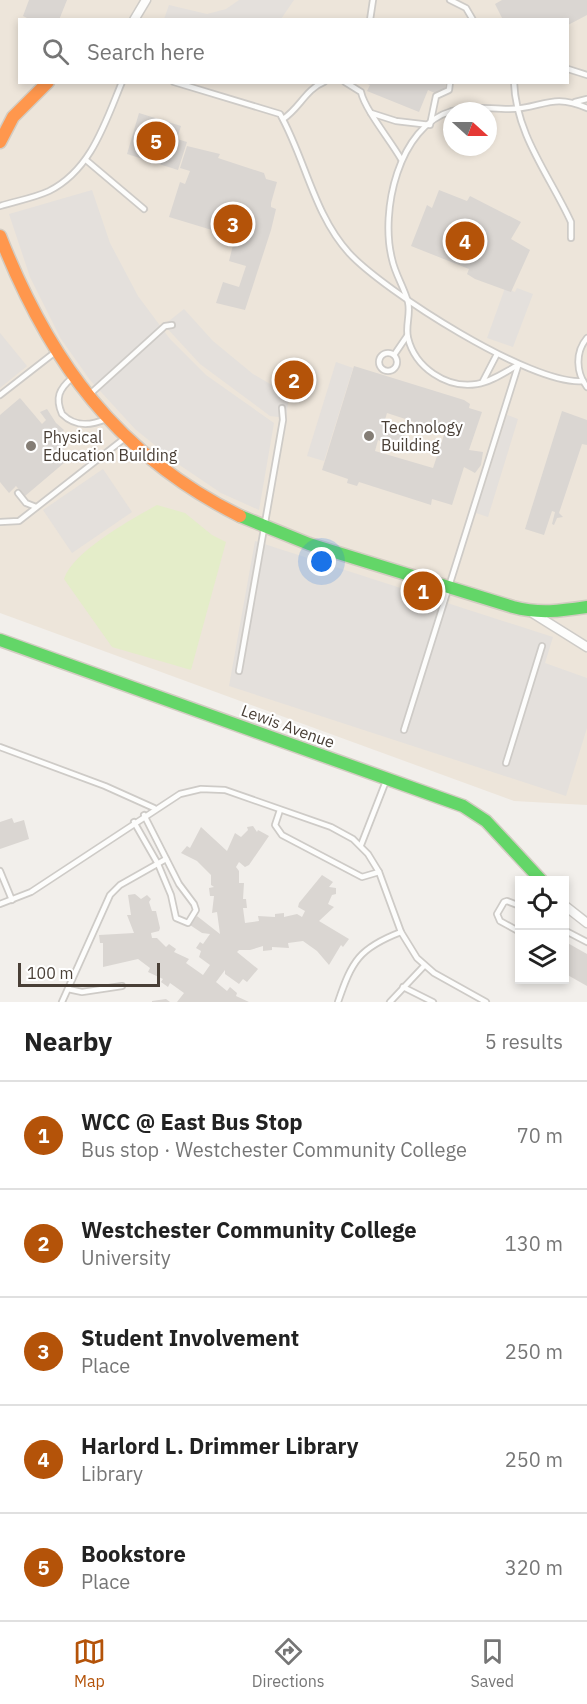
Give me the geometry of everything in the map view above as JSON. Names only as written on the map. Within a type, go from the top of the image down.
[{"type":"street","points":[[135,18],[146,0]]},
{"type":"street","points":[[0,142],[13,117],[46,84]]},
{"type":"street","points":[[0,236],[27,305],[72,378],[86,397],[125,438],[182,483],[224,508],[264,527],[449,588],[531,612],[587,647]]},
{"type":"street","points":[[531,612],[555,612],[587,607]]},
{"type":"street","name":"Lewis Avenue","points":[[0,640],[463,806],[477,814],[537,876]]},
{"type":"street","points":[[569,909],[587,923]]},
{"type":"lane","points":[[370,18],[373,0]]},
{"type":"lane","points":[[450,0],[466,8],[472,18]]},
{"type":"lane","points":[[569,70],[587,75]]},
{"type":"lane","points":[[0,206],[48,191],[71,176],[86,160],[101,132],[121,84]]},
{"type":"lane","points":[[181,84],[266,107],[280,114],[294,139],[326,219],[349,253],[408,299],[518,365],[566,380],[583,381]]},
{"type":"lane","points":[[283,119],[295,111],[312,90],[321,84]]},
{"type":"lane","points":[[348,84],[361,92],[371,113],[401,159]]},
{"type":"lane","points":[[430,125],[436,96],[449,90],[450,84]]},
{"type":"lane","points":[[514,84],[517,109],[527,141],[571,222],[571,238]]},
{"type":"lane","points":[[574,102],[587,99]]},
{"type":"lane","points":[[497,108],[517,109],[560,100],[574,102],[587,108]]},
{"type":"lane","points":[[371,113],[396,121],[430,125]]},
{"type":"lane","points":[[443,117],[430,125],[412,142],[401,159],[393,188],[389,220],[392,258],[408,299],[407,336],[425,369],[453,383],[476,384],[518,365]]},
{"type":"lane","points":[[86,160],[144,209]]},
{"type":"lane","points":[[86,397],[165,326],[172,325]]},
{"type":"lane","points":[[394,355],[407,336]]},
{"type":"lane","points":[[587,338],[582,344],[578,357],[583,381],[587,387]]},
{"type":"lane","points":[[0,395],[54,352]]},
{"type":"lane","points":[[483,382],[497,354]]},
{"type":"lane","points":[[404,730],[518,365]]},
{"type":"lane","points":[[72,378],[60,390],[58,398],[62,414],[74,423],[82,424],[106,419]]},
{"type":"lane","points":[[239,671],[284,414],[282,408]]},
{"type":"lane","points":[[0,522],[19,521],[125,438]]},
{"type":"lane","points":[[18,493],[26,503],[36,507]]},
{"type":"lane","points":[[506,763],[542,646]]},
{"type":"lane","points":[[0,747],[105,786],[154,808]]},
{"type":"lane","points":[[361,845],[386,778]]},
{"type":"lane","points":[[0,904],[31,892],[154,808],[180,794],[201,789],[225,790],[337,830],[361,845],[379,872],[401,932],[424,966],[486,1002]]},
{"type":"lane","points":[[280,810],[275,825],[282,835],[362,877],[379,872]]},
{"type":"lane","points":[[134,822],[158,864],[171,895],[176,918],[188,923],[196,910],[194,904],[184,894],[144,815]]},
{"type":"lane","points":[[62,1002],[110,895],[120,885],[166,859]]},
{"type":"lane","points":[[0,871],[12,900]]},
{"type":"lane","points":[[515,904],[507,900],[497,914],[500,921],[515,930]]},
{"type":"lane","points":[[339,1002],[351,965],[363,951],[401,932]]},
{"type":"lane","points":[[569,933],[587,942]]},
{"type":"lane","points":[[390,1002],[424,966]]},
{"type":"lane","points":[[68,989],[82,992],[122,986]]},
{"type":"lane","points":[[403,987],[433,1002]]},
{"type":"lane","points":[[395,996],[398,1002]]},
{"type":"shaded area","points":[[0,0],[587,0],[587,805],[514,801],[0,613]]},
{"type":"shaded area","points":[[239,0],[294,0],[282,18],[164,18],[169,5],[207,14],[226,9]]},
{"type":"shaded area","points":[[92,190],[110,243],[138,296],[170,339],[206,375],[274,423],[259,510],[221,493],[178,464],[135,429],[90,380],[61,339],[30,277],[9,214]]},
{"type":"shaded area","points":[[505,288],[515,292],[517,288],[533,294],[513,347],[487,338]]},
{"type":"shaded area","points":[[184,309],[213,341],[253,374],[289,395],[286,418],[270,416],[200,364],[164,325]]},
{"type":"shaded area","points":[[0,333],[27,366],[0,388]]},
{"type":"shaded area","points":[[336,362],[353,368],[324,461],[307,456]]},
{"type":"shaded area","points":[[507,415],[518,419],[488,517],[476,513]]},
{"type":"shaded area","points":[[103,469],[132,512],[72,553],[43,510]]},
{"type":"shaded area","points":[[255,541],[553,637],[545,663],[587,678],[587,728],[566,796],[229,686]]},
{"type":"green space","points":[[157,505],[185,513],[212,535],[226,542],[191,670],[112,647],[64,579],[70,568],[91,547],[119,527]]},
{"type":"building","points":[[29,0],[67,0],[60,18],[23,16]]},
{"type":"building","points":[[502,0],[587,0],[587,15],[569,24],[569,18],[502,18],[495,4]]},
{"type":"building","points":[[368,84],[446,84],[444,91],[437,94],[428,90],[419,112],[367,91],[370,85]]},
{"type":"building","points":[[139,113],[181,126],[177,139],[187,142],[178,170],[127,154]]},
{"type":"building","points":[[187,146],[220,154],[218,158],[264,173],[266,179],[277,182],[271,203],[271,207],[276,209],[271,230],[245,310],[216,303],[223,282],[239,287],[246,266],[229,261],[235,237],[169,217],[180,182],[185,184],[190,171],[180,168]]},
{"type":"building","points":[[439,190],[467,201],[470,196],[521,222],[511,239],[530,250],[511,292],[475,279],[467,274],[469,269],[411,246],[427,205],[432,208]]},
{"type":"building","name":"Technology Building","points":[[354,366],[464,400],[470,404],[469,408],[482,412],[469,450],[483,452],[481,465],[475,473],[464,467],[452,505],[432,499],[431,505],[359,482],[357,486],[347,483],[348,479],[322,470]],"holes":[[[387,413],[445,432],[433,468],[375,451],[378,440],[396,448],[404,438],[403,427],[384,423]]]},
{"type":"building","name":"Physical Education Building","points":[[20,398],[42,424],[46,420],[40,412],[47,409],[56,423],[64,430],[60,435],[53,429],[50,432],[71,457],[25,496],[16,486],[9,493],[0,482],[0,415]]},
{"type":"building","points":[[562,411],[587,420],[587,445],[582,444],[559,513],[563,517],[557,518],[554,525],[552,524],[555,512],[552,511],[544,535],[525,529]]},
{"type":"building","points":[[12,818],[14,823],[24,820],[29,839],[0,849],[0,822]]},
{"type":"building","points":[[253,826],[257,832],[258,830],[269,836],[249,865],[245,867],[239,862],[236,867],[239,871],[239,883],[244,883],[243,899],[246,899],[247,908],[243,908],[245,923],[259,921],[258,916],[275,917],[275,914],[284,913],[284,917],[297,914],[302,917],[305,911],[298,907],[299,903],[322,875],[333,882],[329,887],[336,888],[336,894],[332,895],[328,904],[334,907],[319,921],[349,939],[343,947],[341,945],[329,965],[317,951],[303,941],[288,943],[289,948],[272,947],[272,950],[263,951],[263,946],[250,950],[239,950],[237,952],[258,969],[247,982],[243,979],[239,984],[225,974],[225,970],[216,982],[227,991],[230,987],[237,993],[236,996],[249,1002],[177,1002],[184,993],[170,983],[168,987],[161,982],[163,979],[148,972],[150,968],[138,959],[103,967],[103,943],[100,943],[99,935],[134,933],[127,915],[131,915],[128,895],[135,894],[141,899],[147,895],[151,899],[149,902],[152,911],[156,911],[160,928],[159,931],[151,933],[152,938],[157,938],[166,947],[169,944],[176,949],[174,952],[189,959],[186,963],[203,975],[210,965],[199,957],[201,951],[196,948],[200,942],[203,944],[210,934],[202,933],[190,925],[197,916],[220,934],[217,912],[212,913],[214,896],[210,896],[209,888],[214,887],[211,885],[211,875],[197,861],[181,853],[187,846],[190,848],[201,827],[227,851],[235,833],[241,837],[248,830],[247,827]]},
{"type":"building","points":[[569,944],[587,954],[587,986],[569,976]]},
{"type":"building","points":[[166,999],[170,1002],[152,1002],[152,1001]]},
{"type":"traffic: fast","points":[[240,516],[309,544],[513,607],[541,611],[587,607]]},
{"type":"traffic: fast","points":[[0,640],[463,806],[486,821],[537,876]]},
{"type":"traffic: slow","points":[[0,142],[13,117],[46,84]]},
{"type":"traffic: slow","points":[[0,236],[41,324],[65,363],[92,400],[123,434],[158,464],[196,492],[240,516]]},
{"type":"place","name":"Bookstore","points":[[156,141]]},
{"type":"place","name":"Student Involvement","points":[[233,224]]},
{"type":"place","name":"Harlord L. Drimmer Library","points":[[465,241]]},
{"type":"place","name":"Westchester Community College","points":[[294,380]]},
{"type":"place","name":"Technology Building","points":[[369,436]]},
{"type":"place","name":"Physical Education Building","points":[[31,446]]},
{"type":"place","name":"WCC @ East Bus Stop","points":[[423,591]]}]
